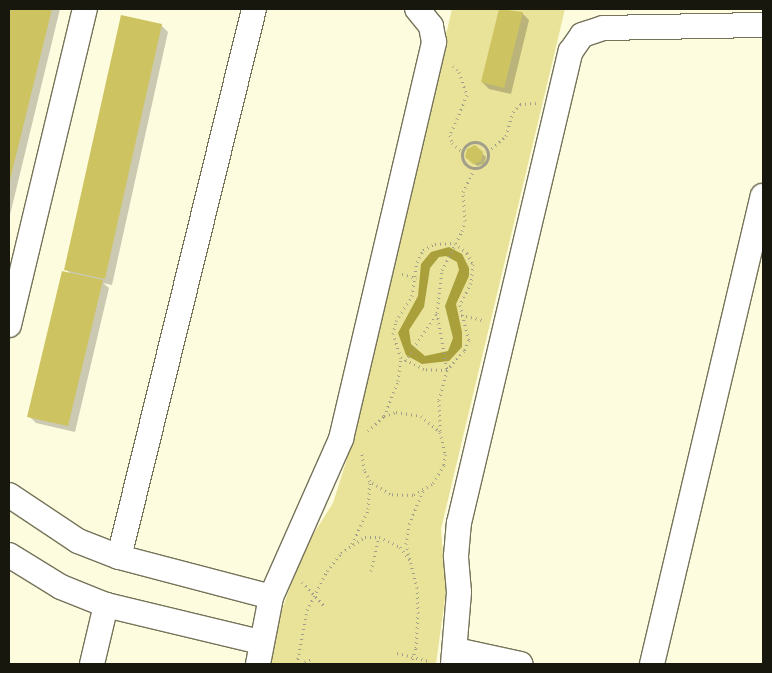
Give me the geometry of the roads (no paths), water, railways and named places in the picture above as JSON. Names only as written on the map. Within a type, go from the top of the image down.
[{"type":"street","points":[[9,325],[85,9]]},
{"type":"street","points":[[119,557],[254,9]]},
{"type":"street","points":[[9,556],[61,587],[106,605],[259,653],[271,597],[341,439],[431,52],[431,26],[417,9]]},
{"type":"street","points":[[520,664],[447,659],[459,523],[556,103],[570,51],[578,40],[590,32],[603,28],[763,25]]},
{"type":"street","points":[[652,664],[763,196]]},
{"type":"street","points":[[9,495],[78,541],[119,557],[271,597]]},
{"type":"street","points":[[92,664],[106,605]]}]
